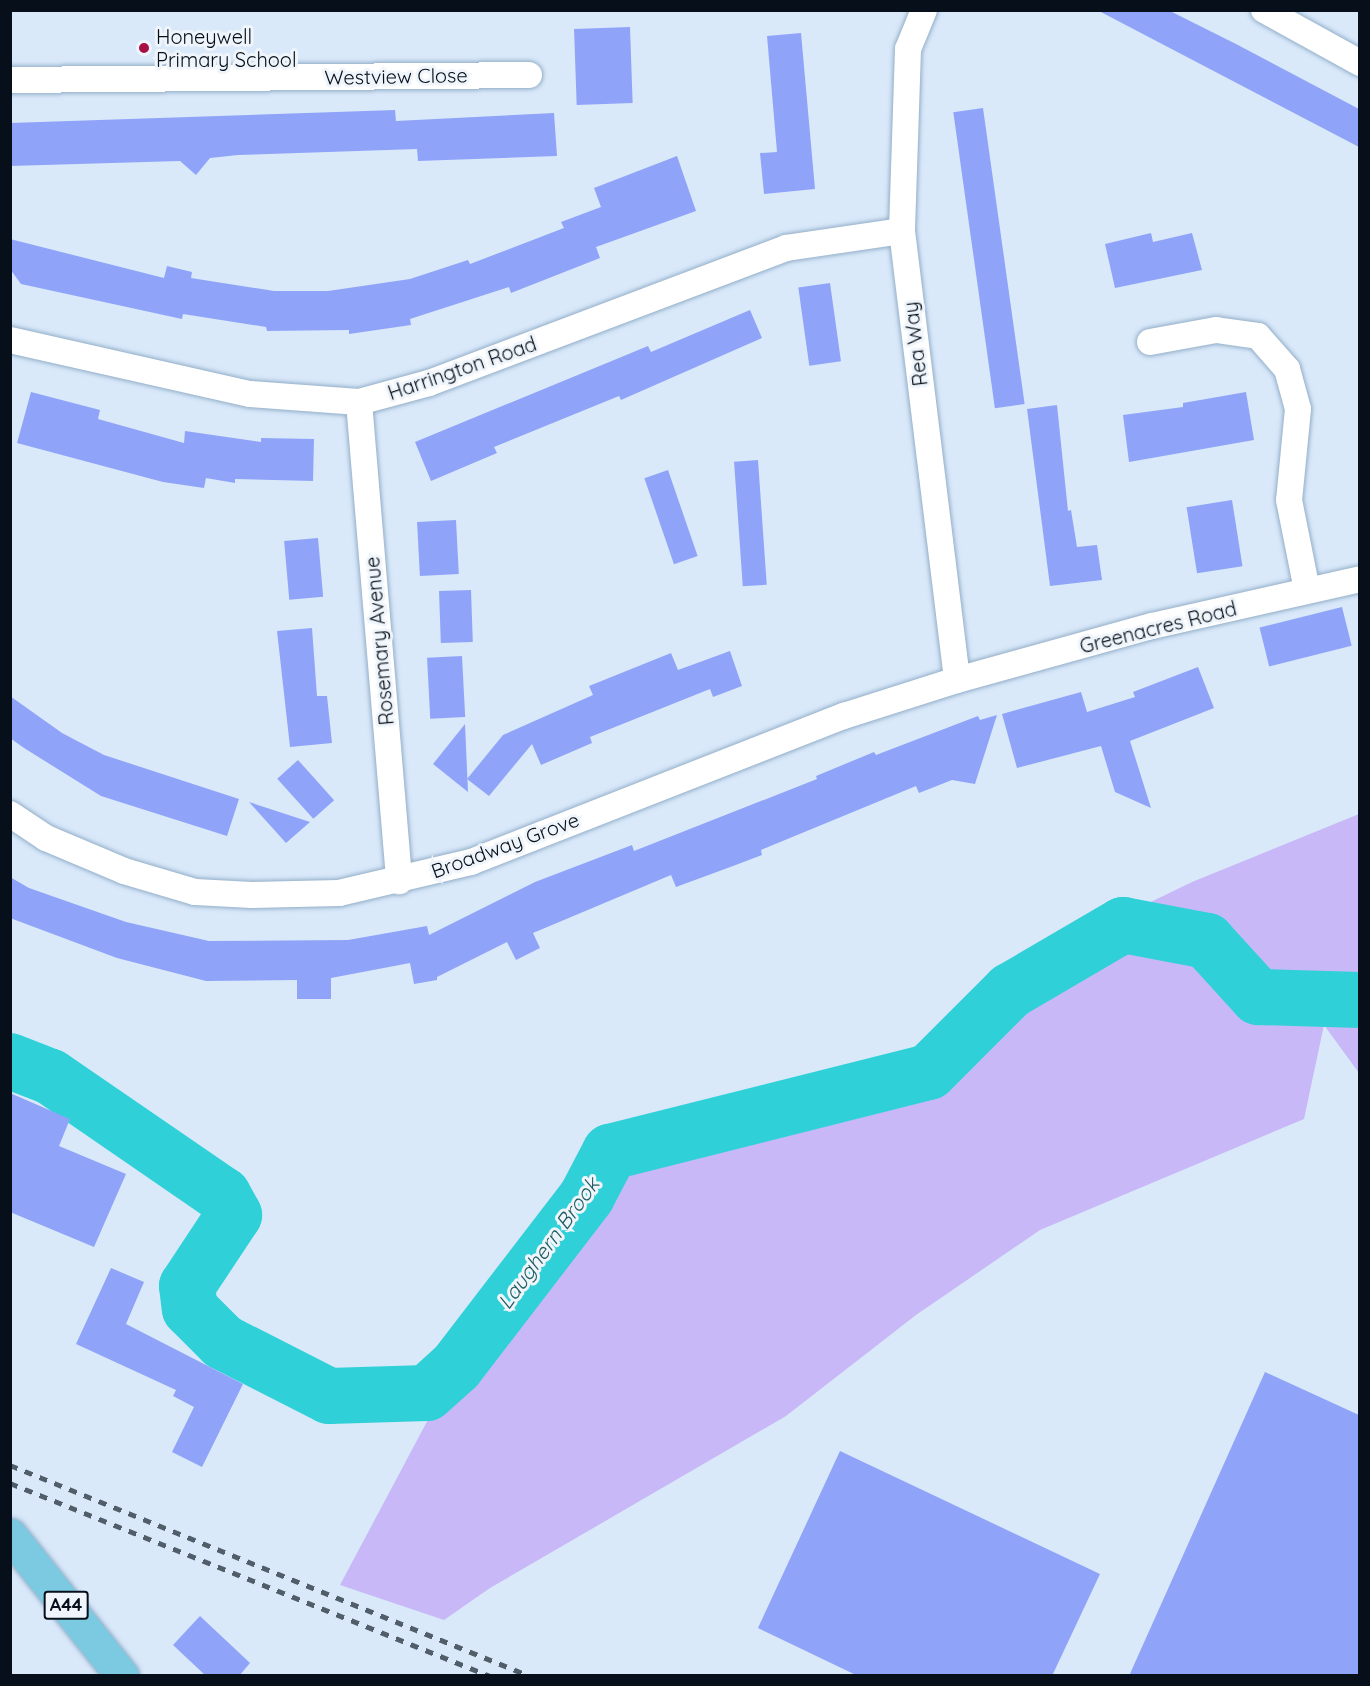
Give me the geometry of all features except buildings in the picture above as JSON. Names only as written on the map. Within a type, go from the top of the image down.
[{"type":"main road","name":"A44","points":[[10,1535],[122,1676]]},
{"type":"street","name":"Rea Way","points":[[924,10],[908,49],[902,231],[957,680]]},
{"type":"street","points":[[1264,10],[1359,63]]},
{"type":"street","name":"Westview Close","points":[[10,80],[529,75]]},
{"type":"street","name":"Harrington Road","points":[[10,340],[250,394],[359,402],[429,383],[786,248],[902,231]]},
{"type":"street","points":[[1150,342],[1216,330],[1258,336],[1287,369],[1298,408],[1289,500],[1307,590]]},
{"type":"street","name":"Rosemary Avenue","points":[[359,402],[399,881]]},
{"type":"street","name":"Greenacres Road","points":[[957,680],[1152,626],[1359,579]]},
{"type":"street","name":"Broadway Grove","points":[[10,814],[45,838],[124,871],[195,892],[252,896],[339,893],[399,881],[471,862],[844,716],[957,680]]},
{"type":"shaded area","points":[[1359,814],[1359,1073],[1324,1025],[1304,1119],[1040,1230],[916,1315],[786,1416],[490,1588],[444,1620],[340,1585],[456,1367],[587,1196],[610,1152],[929,1072],[996,977],[1192,882]]},
{"type":"waterway","name":"Laughern Brook","points":[[10,1061],[51,1077],[223,1195],[234,1215],[187,1286],[190,1309],[223,1342],[329,1396],[427,1393],[456,1367],[587,1196],[610,1152],[929,1072],[1010,991],[1123,925],[1207,941],[1258,997],[1360,1000]]},
{"type":"railway","points":[[10,1465],[530,1676]]},
{"type":"railway","points":[[10,1483],[490,1676]]},
{"type":"place","name":"Honeywell Primary School","points":[[144,48]]}]
